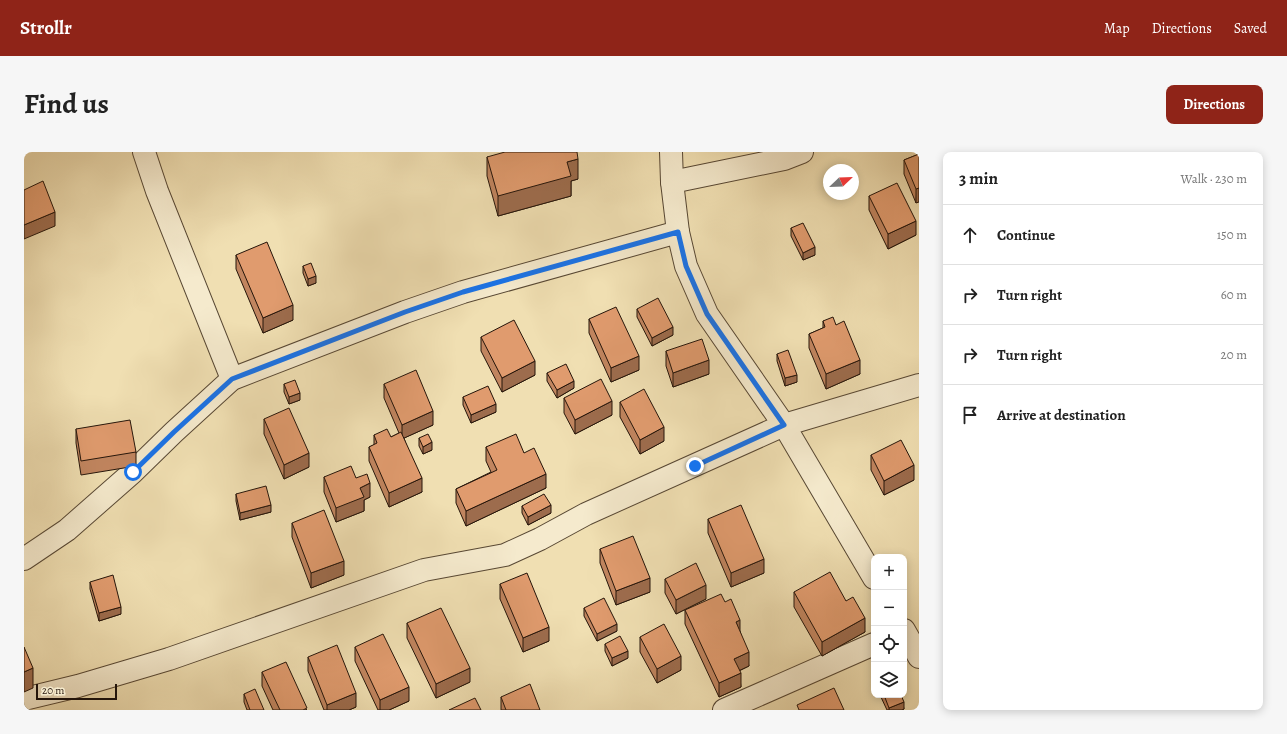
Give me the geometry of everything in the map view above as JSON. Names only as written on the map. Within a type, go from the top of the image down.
[{"type":"street","points":[[144,152],[157,192],[232,379]]},
{"type":"street","points":[[671,152],[672,182],[678,232],[686,266],[707,314],[784,425],[871,573]]},
{"type":"street","points":[[672,182],[784,159],[802,152]]},
{"type":"street","points":[[24,560],[67,530],[121,483],[232,379],[405,312],[463,292],[678,232]]},
{"type":"street","points":[[24,699],[78,686],[170,659],[424,570],[464,564],[506,554],[540,539],[586,514],[784,425],[919,384]]},
{"type":"street","points":[[907,636],[919,657]]},
{"type":"street","points":[[724,710],[871,645]]},
{"type":"building","points":[[505,152],[577,152],[578,159],[567,162],[571,176],[498,196],[487,157]]},
{"type":"building","points":[[919,154],[919,188],[916,189],[904,160]]},
{"type":"building","points":[[43,181],[55,212],[24,225],[24,190]]},
{"type":"building","points":[[897,183],[916,221],[888,234],[869,196]]},
{"type":"building","points":[[803,223],[815,247],[803,253],[791,228]]},
{"type":"building","points":[[267,242],[293,305],[263,318],[236,255]]},
{"type":"building","points":[[311,263],[316,276],[308,279],[303,266]]},
{"type":"building","points":[[658,298],[673,327],[652,338],[637,309]]},
{"type":"building","points":[[616,307],[639,356],[611,368],[589,319]]},
{"type":"building","points":[[833,317],[836,325],[844,321],[860,360],[826,374],[809,334],[825,327],[823,321]]},
{"type":"building","points":[[514,320],[535,361],[502,378],[481,337]]},
{"type":"building","points":[[702,339],[709,360],[673,373],[666,351]]},
{"type":"building","points":[[788,350],[797,375],[785,378],[777,354]]},
{"type":"building","points":[[566,364],[574,381],[557,390],[547,373]]},
{"type":"building","points":[[416,370],[433,411],[402,425],[384,384]]},
{"type":"building","points":[[601,379],[612,401],[575,420],[564,398]]},
{"type":"building","points":[[295,380],[300,393],[289,397],[284,384]]},
{"type":"building","points":[[488,386],[496,404],[471,415],[463,397]]},
{"type":"building","points":[[644,389],[664,427],[640,440],[620,402]]},
{"type":"building","points":[[289,408],[309,453],[284,465],[264,419]]},
{"type":"building","points":[[130,420],[136,452],[81,461],[76,429]]},
{"type":"building","points":[[387,429],[391,437],[401,432],[422,478],[389,493],[369,447],[377,443],[374,435]]},
{"type":"building","points":[[428,434],[432,442],[423,447],[419,438]]},
{"type":"building","points":[[516,434],[524,453],[534,448],[546,474],[466,511],[456,489],[497,470],[486,447]]},
{"type":"building","points":[[901,440],[914,465],[884,481],[871,455]]},
{"type":"building","points":[[351,466],[356,478],[367,474],[370,483],[360,488],[364,497],[336,508],[324,477]]},
{"type":"building","points":[[266,486],[271,505],[240,513],[236,494]]},
{"type":"building","points":[[544,494],[551,505],[528,517],[522,506]]},
{"type":"building","points":[[741,505],[764,559],[731,573],[708,519]]},
{"type":"building","points":[[324,510],[344,561],[311,573],[292,523]]},
{"type":"building","points":[[633,536],[650,578],[616,591],[600,549]]},
{"type":"building","points":[[696,563],[706,585],[676,600],[665,579]]},
{"type":"building","points":[[830,572],[846,601],[853,597],[865,618],[822,642],[794,592]]},
{"type":"building","points":[[527,573],[549,627],[523,638],[500,584]]},
{"type":"building","points":[[113,575],[121,607],[99,613],[90,582]]},
{"type":"building","points":[[721,594],[725,602],[731,599],[740,620],[736,622],[749,652],[734,659],[741,673],[719,683],[685,610]]},
{"type":"building","points":[[604,598],[617,624],[597,634],[584,608]]},
{"type":"building","points":[[441,608],[470,668],[436,684],[407,623]]},
{"type":"building","points":[[664,624],[681,656],[657,669],[640,637]]},
{"type":"building","points":[[383,634],[409,687],[380,700],[355,647]]},
{"type":"building","points":[[620,636],[628,651],[612,658],[605,644]]},
{"type":"building","points":[[337,645],[356,693],[327,705],[308,657]]},
{"type":"building","points":[[24,647],[33,668],[24,672]]},
{"type":"building","points":[[286,662],[307,708],[303,710],[280,710],[262,672]]},
{"type":"building","points":[[530,684],[540,710],[506,710],[501,697]]},
{"type":"building","points":[[834,688],[844,710],[799,710],[797,705]]},
{"type":"building","points":[[255,689],[264,710],[250,710],[244,694]]},
{"type":"building","points":[[475,698],[481,710],[449,710]]},
{"type":"building","points":[[885,698],[902,698],[904,702],[889,708]]},
{"type":"route","points":[[133,472],[232,379],[405,312],[463,292],[678,232],[686,266],[707,314],[784,425],[695,466]]}]
